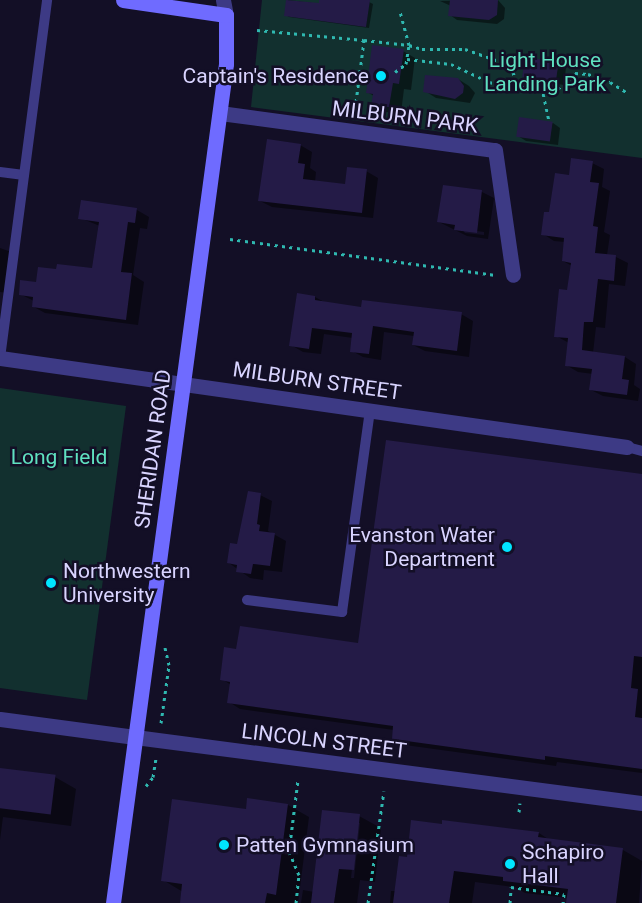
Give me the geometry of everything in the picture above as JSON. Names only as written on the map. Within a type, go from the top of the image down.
[{"type":"main road","points":[[123,0],[224,7]]},
{"type":"main road","name":"SHERIDAN ROAD","points":[[113,903],[220,113],[226,64],[224,7]]},
{"type":"street","name":"MILBURN PARK","points":[[220,113],[495,150],[513,275]]},
{"type":"street","name":"MILBURN STREET","points":[[0,358],[370,409],[635,449]]},
{"type":"street","name":"LINCOLN STREET","points":[[0,719],[642,803]]},
{"type":"lane","points":[[0,358],[47,0]]},
{"type":"lane","points":[[0,172],[24,175]]},
{"type":"lane","points":[[248,600],[342,612],[370,409]]},
{"type":"path","points":[[395,72],[406,64],[409,45],[400,11]]},
{"type":"path","points":[[257,30],[409,45],[422,49],[465,49],[510,65],[518,85]]},
{"type":"path","points":[[356,102],[364,40]]},
{"type":"path","points":[[407,59],[451,64],[489,82],[506,86],[558,89],[575,73],[588,74],[610,82],[626,93]]},
{"type":"path","points":[[360,72],[368,73]]},
{"type":"path","points":[[359,78],[367,79]]},
{"type":"path","points":[[540,79],[549,121]]},
{"type":"path","points":[[230,239],[484,275],[513,275]]},
{"type":"path","points":[[296,903],[299,875],[289,852],[297,780]]},
{"type":"path","points":[[368,903],[384,792]]},
{"type":"path","points":[[519,812],[521,802]]},
{"type":"path","points":[[510,903],[512,887],[564,894],[564,903]]},
{"type":"green space","name":"Light House Landing Park","points":[[262,0],[642,0],[642,158],[251,107]]},
{"type":"green space","name":"Long Field","points":[[0,388],[126,406],[87,700],[0,688]]},
{"type":"building","points":[[286,0],[319,3],[319,0],[370,0],[366,27],[284,16]]},
{"type":"building","points":[[450,0],[498,0],[497,15],[489,20],[448,16]]},
{"type":"building","name":"Captain's Residence","points":[[372,45],[404,49],[399,84],[393,83],[389,107],[371,106],[373,94],[366,93]]},
{"type":"building","points":[[525,57],[559,62],[556,82],[522,77]]},
{"type":"building","points":[[425,75],[458,78],[464,86],[463,93],[455,99],[423,92]]},
{"type":"building","points":[[519,117],[553,122],[550,142],[516,137]]},
{"type":"building","points":[[267,139],[301,144],[298,163],[305,164],[303,179],[345,184],[347,167],[367,169],[362,213],[258,201]]},
{"type":"building","points":[[571,158],[593,161],[590,182],[599,183],[593,226],[598,227],[595,253],[616,255],[614,281],[598,279],[593,322],[584,322],[582,350],[625,356],[622,379],[629,380],[627,395],[589,390],[592,369],[565,366],[568,338],[554,337],[559,289],[567,290],[571,263],[562,261],[564,238],[541,235],[544,212],[549,212],[555,173],[569,175]]},
{"type":"building","points":[[443,185],[482,190],[477,233],[454,230],[455,225],[437,222]]},
{"type":"building","points":[[81,200],[137,208],[135,223],[128,222],[121,272],[132,273],[126,320],[32,307],[33,297],[19,295],[20,280],[36,282],[38,267],[56,269],[57,264],[92,268],[99,222],[78,219]]},
{"type":"building","points":[[297,293],[315,296],[315,300],[361,307],[362,300],[462,312],[457,351],[412,345],[414,332],[373,326],[369,354],[350,352],[352,333],[312,328],[309,349],[289,346]]},
{"type":"building","name":"Evanston Water Department","points":[[386,440],[642,474],[642,657],[634,656],[631,688],[638,689],[635,717],[642,718],[642,769],[545,756],[545,760],[392,739],[393,726],[227,703],[230,682],[220,680],[224,647],[236,649],[240,626],[358,643]]},
{"type":"building","points":[[248,491],[261,493],[257,524],[260,525],[259,531],[275,533],[270,566],[253,564],[251,574],[236,572],[237,565],[227,563],[230,543],[237,544]]},
{"type":"building","points":[[0,768],[56,775],[51,815],[0,808]]},
{"type":"building","name":"Patten Gymnasium","points":[[247,798],[288,804],[276,895],[267,893],[265,903],[180,903],[182,884],[161,881],[172,799],[246,809]]},
{"type":"building","points":[[322,810],[360,814],[354,870],[339,869],[334,903],[311,903]]},
{"type":"building","name":"Schapiro Hall","points":[[411,820],[442,824],[442,820],[539,832],[538,837],[623,848],[616,903],[566,903],[568,889],[503,881],[503,877],[454,871],[449,903],[393,903],[399,856],[407,857]]},
{"type":"place","name":"Captain's Residence","points":[[381,76]]},
{"type":"place","name":"Evanston Water Department","points":[[507,547]]},
{"type":"place","name":"Northwestern University","points":[[51,583]]},
{"type":"place","name":"Patten Gymnasium","points":[[224,845]]},
{"type":"place","name":"Schapiro Hall","points":[[510,864]]}]
